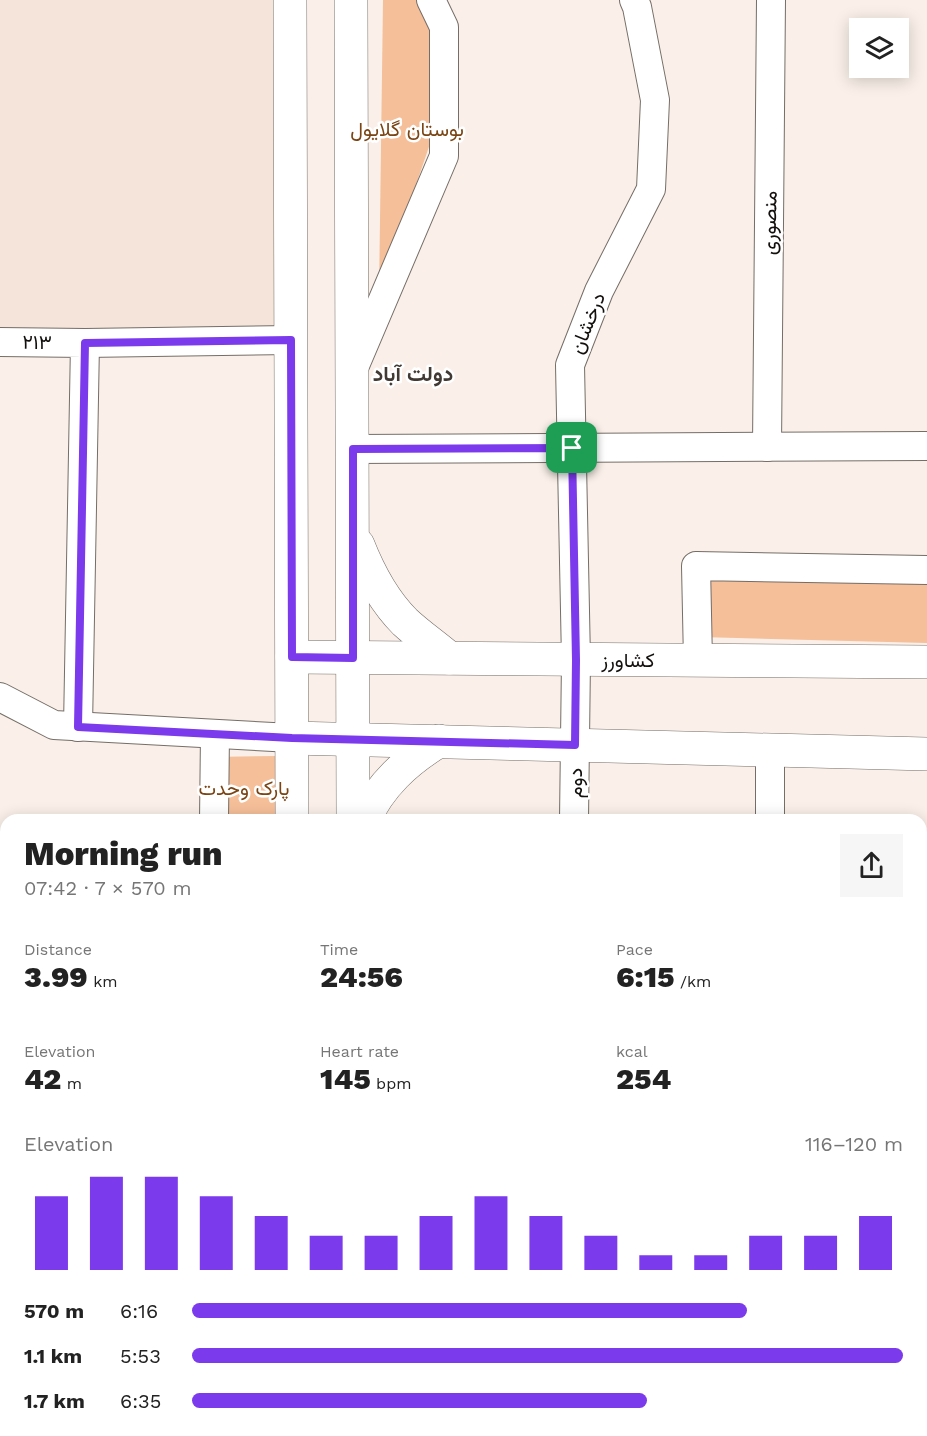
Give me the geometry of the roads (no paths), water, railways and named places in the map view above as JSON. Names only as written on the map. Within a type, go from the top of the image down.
[{"type":"street","points":[[290,0],[292,814]]},
{"type":"street","points":[[351,0],[353,814]]},
{"type":"street","points":[[353,372],[444,156],[444,27],[431,0]]},
{"type":"street","name":"درخشان","points":[[576,660],[570,365],[599,291],[651,189],[655,100],[634,0]]},
{"type":"street","name":"منصوری","points":[[767,447],[771,0]]},
{"type":"street","name":"۲۱۳","points":[[0,342],[291,340]]},
{"type":"street","points":[[78,727],[85,343]]},
{"type":"street","points":[[353,449],[927,446]]},
{"type":"street","points":[[353,524],[367,567],[391,606],[406,623],[449,658]]},
{"type":"street","points":[[698,661],[696,566],[927,570]]},
{"type":"street","name":"کشاورز","points":[[292,657],[927,662]]},
{"type":"street","name":"دوم","points":[[574,814],[576,660]]},
{"type":"street","points":[[0,697],[54,725],[78,727],[292,738],[927,754]]},
{"type":"street","points":[[214,814],[215,734]]},
{"type":"street","points":[[367,814],[378,793],[391,777],[422,751],[439,741]]},
{"type":"street","points":[[770,750],[770,814]]},
{"type":"district","name":"دولت آباد","points":[[413,373]]},
{"type":"park label","name":"بوستان گلایول","points":[[407,129]]},
{"type":"park label","name":"پارک وحدت","points":[[244,788]]}]
